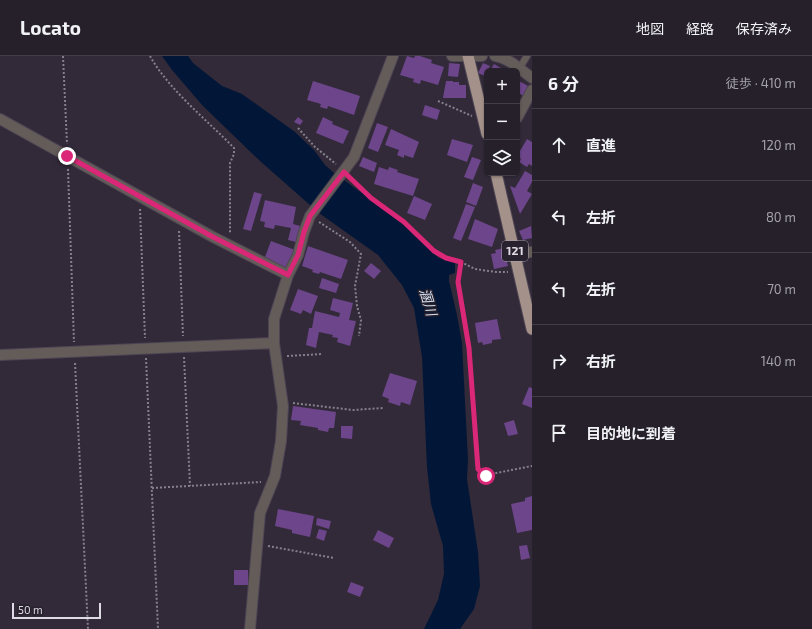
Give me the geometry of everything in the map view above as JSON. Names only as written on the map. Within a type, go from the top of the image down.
[{"type":"highway","points":[[468,57],[484,121]]},
{"type":"highway","name":"121","points":[[497,176],[516,253],[532,330]]},
{"type":"street","points":[[250,629],[256,544],[260,513],[272,484],[281,441],[282,402],[277,356],[274,343],[274,319],[288,275],[298,255],[310,216],[354,157],[393,56]]},
{"type":"street","points":[[452,56],[482,56]]},
{"type":"street","points":[[495,56],[501,57],[518,68]]},
{"type":"street","points":[[520,70],[532,78]]},
{"type":"street","points":[[520,112],[532,90]]},
{"type":"street","points":[[0,119],[139,196],[288,275]]},
{"type":"street","points":[[516,253],[532,252]]},
{"type":"street","points":[[0,355],[274,343]]},
{"type":"lane","points":[[520,68],[527,56]]},
{"type":"path","points":[[63,56],[88,629]]},
{"type":"path","points":[[150,56],[156,67],[178,92],[234,148],[234,154],[230,163],[230,245]]},
{"type":"path","points":[[438,101],[484,121]]},
{"type":"path","points":[[298,128],[315,147],[343,173],[371,198],[404,222],[434,251],[446,258],[482,270],[496,272],[520,271]]},
{"type":"path","points":[[139,196],[158,629]]},
{"type":"path","points":[[310,216],[350,242],[361,254],[355,286],[357,306],[361,320],[359,336]]},
{"type":"path","points":[[461,262],[458,282],[469,348],[478,469],[486,476],[532,466]]},
{"type":"path","points":[[277,356],[323,354]]},
{"type":"path","points":[[282,402],[353,410],[383,408]]},
{"type":"path","points":[[152,488],[261,482],[272,484]]},
{"type":"path","points":[[256,544],[334,558]]},
{"type":"water","name":"溷川","points":[[162,56],[188,56],[193,63],[222,86],[242,94],[295,132],[314,150],[325,165],[333,172],[359,191],[399,216],[423,238],[433,253],[439,258],[455,263],[455,273],[449,275],[449,281],[462,343],[468,460],[467,479],[478,552],[480,586],[474,609],[460,629],[424,629],[438,600],[444,574],[443,546],[431,504],[427,467],[422,357],[414,308],[402,285],[378,255],[319,213],[260,161],[203,106]]},
{"type":"building","points":[[407,56],[414,58],[415,56],[420,56],[432,60],[431,63],[444,67],[438,85],[421,80],[420,84],[413,82],[414,79],[400,75]]},
{"type":"building","points":[[449,63],[460,64],[458,77],[448,76]]},
{"type":"building","points":[[483,63],[490,66],[489,68],[484,68],[484,76],[478,73]]},
{"type":"building","points":[[494,64],[501,68],[492,68]]},
{"type":"building","points":[[313,81],[360,96],[354,115],[328,106],[327,109],[320,107],[321,104],[307,100]]},
{"type":"building","points":[[446,81],[459,82],[459,85],[466,85],[466,98],[443,98]]},
{"type":"building","points":[[520,82],[530,87],[525,97],[520,94]]},
{"type":"building","points":[[425,105],[440,110],[437,120],[422,115]]},
{"type":"building","points":[[298,117],[303,121],[300,125],[294,122]]},
{"type":"building","points":[[323,117],[333,122],[332,124],[349,131],[343,144],[316,133]]},
{"type":"building","points":[[377,123],[388,127],[378,152],[368,148]]},
{"type":"building","points":[[391,129],[419,142],[413,158],[404,155],[404,158],[397,155],[399,150],[385,145]]},
{"type":"building","points":[[452,139],[473,145],[467,162],[447,155]]},
{"type":"building","points":[[527,139],[532,142],[532,166],[529,164],[527,167],[520,163],[520,151]]},
{"type":"building","points":[[363,157],[377,163],[374,172],[359,166]]},
{"type":"building","points":[[472,157],[481,160],[473,180],[464,177]]},
{"type":"building","points":[[379,167],[388,170],[389,167],[398,170],[397,172],[419,179],[413,196],[374,184]]},
{"type":"building","points":[[525,171],[532,175],[532,182],[527,191],[532,194],[520,214],[510,186],[515,188]]},
{"type":"building","points":[[473,183],[483,187],[476,206],[466,202]]},
{"type":"building","points":[[254,192],[262,194],[251,231],[243,229]]},
{"type":"building","points":[[414,196],[432,204],[425,220],[407,213]]},
{"type":"building","points":[[265,200],[296,207],[293,224],[300,226],[296,242],[288,240],[291,228],[275,225],[274,229],[264,227],[265,222],[260,221]]},
{"type":"building","points":[[466,204],[475,207],[461,241],[453,238]]},
{"type":"building","points":[[475,219],[498,229],[492,247],[468,239]]},
{"type":"building","points":[[531,226],[532,238],[523,240],[519,231]]},
{"type":"building","points":[[271,241],[295,250],[287,270],[265,257]]},
{"type":"building","points":[[308,246],[348,260],[341,279],[320,272],[319,274],[312,272],[313,270],[302,266]]},
{"type":"building","points":[[504,248],[508,266],[494,269],[491,254],[496,253],[495,250]]},
{"type":"building","points":[[371,263],[381,271],[374,279],[364,271]]},
{"type":"building","points":[[322,278],[339,284],[336,293],[319,288]]},
{"type":"building","points":[[298,289],[318,296],[311,314],[303,310],[301,314],[290,310]]},
{"type":"building","points":[[333,298],[353,303],[349,320],[356,321],[350,346],[337,342],[338,338],[332,337],[333,335],[319,332],[316,348],[306,345],[309,328],[312,328],[315,311],[339,317],[340,313],[330,310]]},
{"type":"building","points":[[497,319],[501,339],[492,340],[492,343],[483,345],[482,342],[478,343],[475,323]]},
{"type":"building","points":[[390,373],[417,381],[410,405],[401,402],[400,406],[388,402],[389,399],[382,396]]},
{"type":"building","points":[[529,387],[532,388],[532,408],[522,404]]},
{"type":"building","points":[[293,406],[336,412],[334,428],[329,428],[328,432],[318,430],[318,428],[300,425],[301,421],[291,420]]},
{"type":"building","points":[[514,420],[518,434],[508,436],[504,423]]},
{"type":"building","points":[[341,426],[353,426],[352,439],[341,438]]},
{"type":"building","points":[[532,496],[532,530],[517,533],[511,504],[525,501],[525,498]]},
{"type":"building","points":[[278,509],[314,516],[310,537],[292,533],[292,530],[275,526]]},
{"type":"building","points":[[317,518],[331,521],[329,529],[316,525]]},
{"type":"building","points":[[319,529],[327,531],[324,541],[316,538]]},
{"type":"building","points":[[378,530],[394,538],[389,548],[373,540]]},
{"type":"building","points":[[527,545],[530,558],[521,560],[519,546]]},
{"type":"building","points":[[234,570],[248,570],[248,585],[234,585]]},
{"type":"building","points":[[351,582],[364,587],[360,597],[347,592]]},
{"type":"route","points":[[67,156],[213,237],[288,275],[298,255],[310,216],[344,172],[371,198],[404,222],[434,251],[446,258],[461,262],[458,282],[459,300],[469,348],[478,469],[486,476]]}]
